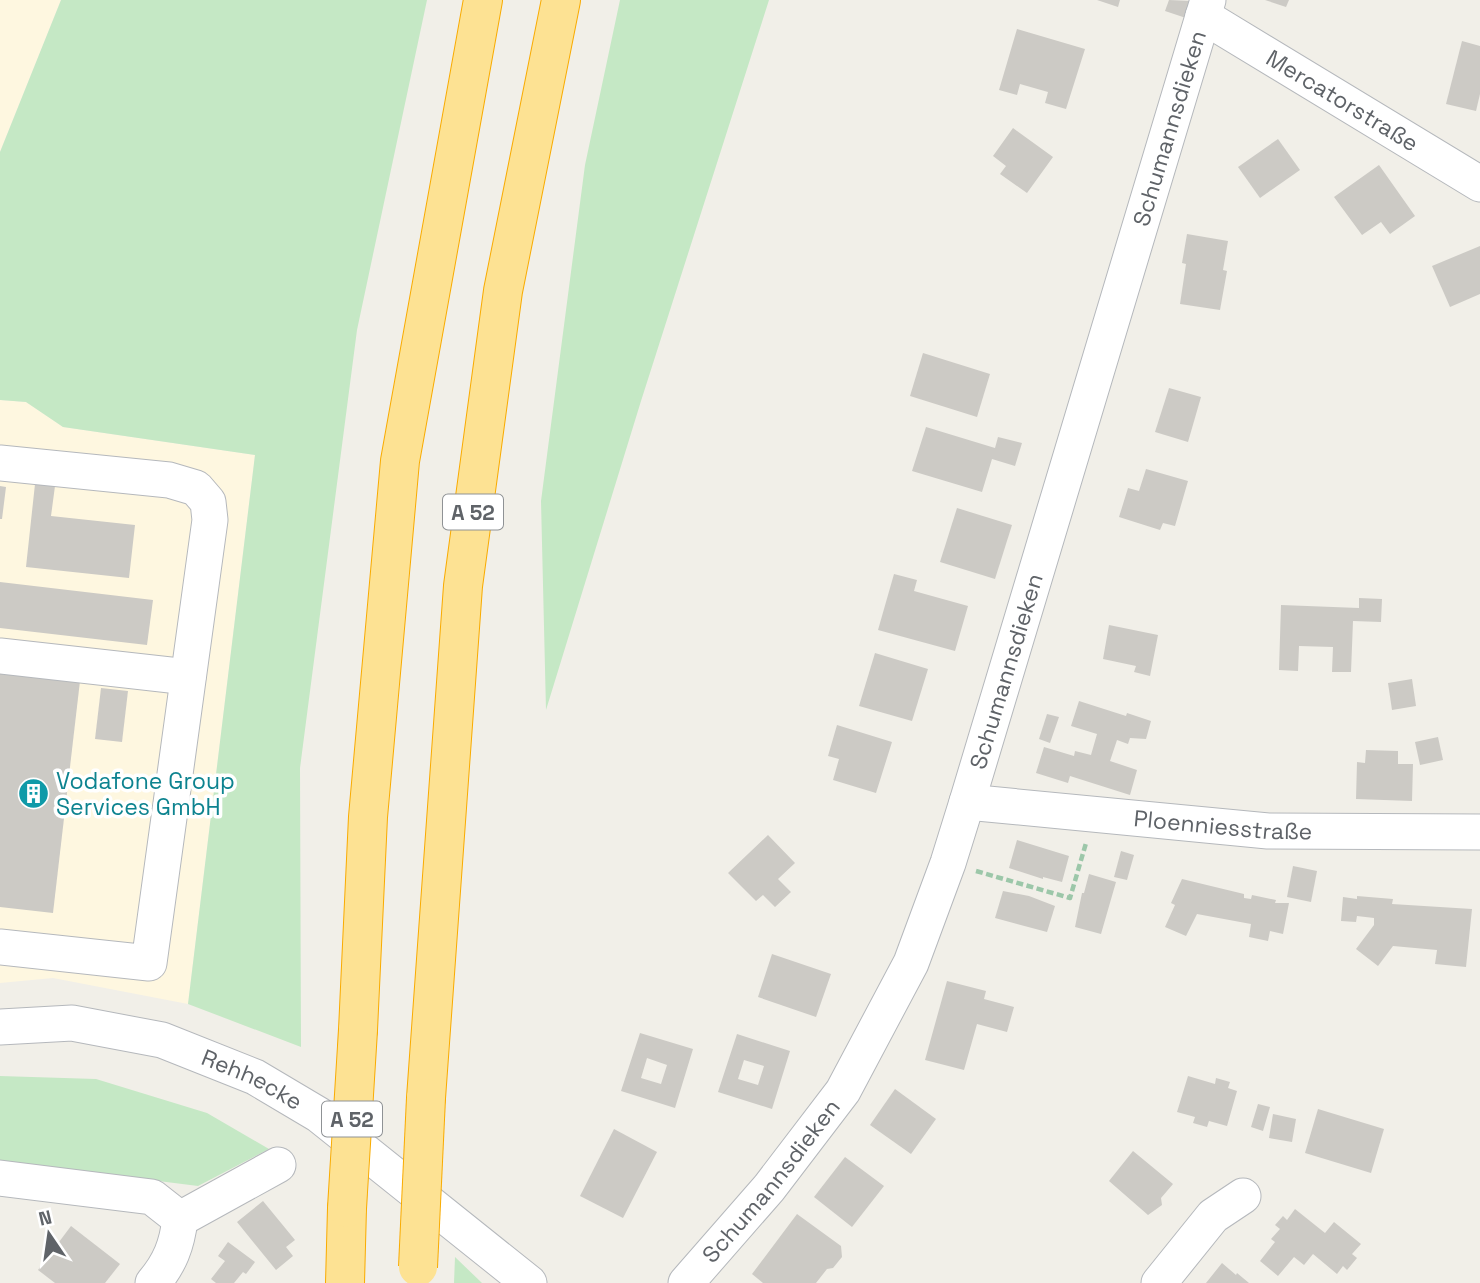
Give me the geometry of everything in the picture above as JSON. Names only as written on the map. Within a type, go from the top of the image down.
[{"type":"highway","name":"A 52","points":[[345,1283],[368,817],[400,461],[483,0]]},
{"type":"highway","name":"A 52","points":[[418,1275],[426,1098],[463,586],[503,291],[561,0]]},
{"type":"street","name":"Mercatorstraße","points":[[1205,8],[1480,184]]},
{"type":"street","name":"Schumannsdieken","points":[[686,1283],[769,1188],[843,1091],[911,964],[967,802],[1205,8]]},
{"type":"street","points":[[0,463],[169,480],[196,488],[208,502],[210,520],[149,963],[0,947]]},
{"type":"street","points":[[0,656],[188,677]]},
{"type":"street","name":"Ploenniesstraße","points":[[967,802],[1268,831],[1480,832]]},
{"type":"street","name":"Rehhecke","points":[[0,1027],[72,1023],[162,1040],[255,1077],[319,1115],[529,1283]]},
{"type":"street","points":[[180,1219],[278,1165]]},
{"type":"street","points":[[0,1178],[152,1197],[180,1219]]},
{"type":"street","points":[[1159,1283],[1213,1216],[1243,1196]]},
{"type":"street","points":[[153,1283],[166,1267],[178,1241],[180,1219]]},
{"type":"path","points":[[948,863],[1070,898],[1094,815]]},
{"type":"shaded area","points":[[0,0],[61,0],[0,152]]},
{"type":"shaded area","points":[[0,400],[26,402],[63,427],[255,455],[188,1004],[53,978],[0,983]]},
{"type":"green space","points":[[61,0],[427,0],[357,330],[300,768],[301,1047],[188,1004],[255,455],[63,427],[26,402],[0,400],[0,152]]},
{"type":"green space","points":[[620,0],[769,0],[546,710],[541,501],[585,165]]},
{"type":"green space","points":[[0,1076],[96,1079],[207,1113],[269,1149],[198,1186],[0,1161]]},
{"type":"green space","points":[[455,1257],[482,1283],[454,1283]]},
{"type":"building","points":[[1097,0],[1120,0],[1118,7]]},
{"type":"building","points":[[1169,0],[1191,1],[1186,18],[1165,11]]},
{"type":"building","points":[[1265,0],[1289,0],[1286,7]]},
{"type":"building","points":[[1017,29],[1085,49],[1066,109],[1045,103],[1048,92],[1020,84],[1017,95],[999,90]]},
{"type":"building","points":[[1462,41],[1480,46],[1480,94],[1476,111],[1446,104]]},
{"type":"building","points":[[1013,128],[1053,157],[1027,193],[1000,174],[1006,166],[993,156]]},
{"type":"building","points":[[1278,139],[1300,170],[1260,198],[1238,167]]},
{"type":"building","points":[[1379,165],[1415,216],[1390,234],[1381,222],[1362,235],[1334,197]]},
{"type":"building","points":[[1187,234],[1228,241],[1223,270],[1227,271],[1220,310],[1180,304]]},
{"type":"building","points":[[1480,246],[1480,294],[1450,307],[1432,266]]},
{"type":"building","points":[[923,353],[990,374],[977,417],[910,396]]},
{"type":"building","points":[[1169,388],[1201,397],[1188,442],[1155,432]]},
{"type":"building","points":[[926,427],[995,448],[998,437],[1022,443],[1015,466],[992,459],[982,492],[912,471]]},
{"type":"building","points":[[1146,469],[1188,481],[1175,526],[1163,523],[1160,530],[1119,517],[1128,488],[1139,491]]},
{"type":"building","points":[[35,484],[55,486],[51,516],[135,525],[129,578],[26,567]]},
{"type":"building","points":[[0,486],[6,487],[2,519],[0,519]]},
{"type":"building","points":[[957,508],[1012,525],[995,579],[940,562]]},
{"type":"building","points":[[894,574],[917,580],[914,591],[968,606],[955,651],[878,630]]},
{"type":"building","points":[[0,582],[153,600],[147,645],[0,628]]},
{"type":"building","points":[[1359,598],[1382,599],[1381,622],[1353,621],[1351,672],[1332,672],[1333,647],[1299,646],[1298,671],[1279,670],[1281,605],[1359,608]]},
{"type":"building","points":[[1109,625],[1158,635],[1150,676],[1134,672],[1136,666],[1103,659]]},
{"type":"building","points":[[875,653],[928,669],[912,721],[859,706]]},
{"type":"building","name":"Vodafone Group Services GmbH","points":[[0,672],[80,681],[53,913],[0,907]]},
{"type":"building","points":[[1412,679],[1416,706],[1392,710],[1388,683]]},
{"type":"building","points":[[101,688],[128,691],[122,742],[95,739]]},
{"type":"building","points":[[1079,701],[1151,721],[1146,739],[1130,738],[1128,744],[1117,740],[1110,761],[1137,770],[1130,795],[1070,776],[1068,783],[1036,773],[1044,747],[1074,756],[1075,751],[1091,755],[1097,734],[1071,726]]},
{"type":"building","points":[[1047,714],[1059,717],[1050,743],[1039,739]]},
{"type":"building","points":[[837,725],[892,742],[876,793],[833,780],[839,759],[828,756]]},
{"type":"building","points":[[1438,737],[1443,760],[1420,765],[1415,742]]},
{"type":"building","points":[[1366,750],[1398,751],[1398,764],[1413,764],[1412,801],[1356,799],[1357,762],[1365,763]]},
{"type":"building","points":[[768,835],[795,863],[778,879],[791,892],[775,907],[763,895],[756,901],[728,873]]},
{"type":"building","points":[[1017,840],[1069,856],[1062,882],[1009,868]]},
{"type":"building","points":[[1121,851],[1134,855],[1127,880],[1114,877]]},
{"type":"building","points":[[1293,866],[1317,871],[1311,902],[1287,897]]},
{"type":"building","points":[[1089,874],[1116,882],[1101,934],[1075,927]]},
{"type":"building","points":[[1182,879],[1244,894],[1244,898],[1251,899],[1252,895],[1276,900],[1275,903],[1289,903],[1283,934],[1270,931],[1268,941],[1249,937],[1251,924],[1197,914],[1186,936],[1165,927],[1175,905],[1171,903]]},
{"type":"building","points":[[1003,891],[1029,896],[1055,906],[1047,932],[995,918]]},
{"type":"building","points":[[1357,896],[1393,899],[1392,904],[1472,909],[1466,967],[1435,964],[1437,950],[1393,946],[1378,966],[1356,949],[1374,925],[1374,918],[1357,916],[1356,922],[1341,921],[1343,897],[1357,899]]},
{"type":"building","points":[[772,954],[831,974],[816,1017],[758,997]]},
{"type":"building","points":[[947,981],[986,991],[984,999],[1014,1007],[1007,1032],[977,1024],[964,1070],[925,1060]]},
{"type":"building","points":[[640,1033],[693,1049],[675,1108],[621,1091]],"holes":[[[647,1058],[667,1065],[661,1084],[641,1078]]]},
{"type":"building","points":[[737,1034],[790,1051],[772,1109],[718,1092]],"holes":[[[744,1060],[764,1066],[758,1085],[738,1079]]]},
{"type":"building","points":[[1188,1076],[1215,1084],[1216,1078],[1230,1082],[1228,1088],[1237,1091],[1227,1126],[1209,1121],[1207,1127],[1193,1123],[1195,1117],[1177,1112]]},
{"type":"building","points":[[895,1089],[936,1119],[911,1154],[870,1125]]},
{"type":"building","points":[[1258,1104],[1270,1107],[1263,1131],[1251,1127]]},
{"type":"building","points":[[1318,1109],[1384,1129],[1371,1173],[1305,1153]]},
{"type":"building","points":[[1273,1114],[1296,1119],[1292,1142],[1269,1138]]},
{"type":"building","points":[[614,1129],[657,1152],[623,1218],[580,1196]]},
{"type":"building","points":[[1133,1151],[1173,1184],[1161,1198],[1162,1205],[1148,1215],[1109,1181]]},
{"type":"building","points":[[845,1157],[884,1186],[852,1227],[814,1197]]},
{"type":"building","points":[[263,1201],[295,1240],[286,1247],[293,1256],[276,1270],[237,1222]]},
{"type":"building","points":[[1295,1209],[1325,1233],[1334,1222],[1361,1244],[1352,1254],[1357,1258],[1347,1270],[1343,1266],[1337,1274],[1313,1254],[1304,1265],[1294,1257],[1278,1276],[1260,1261],[1275,1242],[1271,1239],[1280,1229],[1275,1225],[1283,1216],[1287,1220]]},
{"type":"building","points":[[797,1214],[841,1246],[842,1257],[833,1268],[827,1269],[816,1283],[763,1283],[752,1274]]},
{"type":"building","points":[[71,1226],[120,1264],[105,1283],[55,1283],[38,1270]]},
{"type":"building","points":[[228,1242],[255,1262],[246,1274],[243,1272],[234,1283],[216,1283],[211,1279],[225,1261],[218,1256]]},
{"type":"building","points":[[1222,1263],[1236,1275],[1237,1273],[1249,1283],[1206,1283]]},
{"type":"place","name":"Vodafone Group Services GmbH","points":[[33,794]]}]
